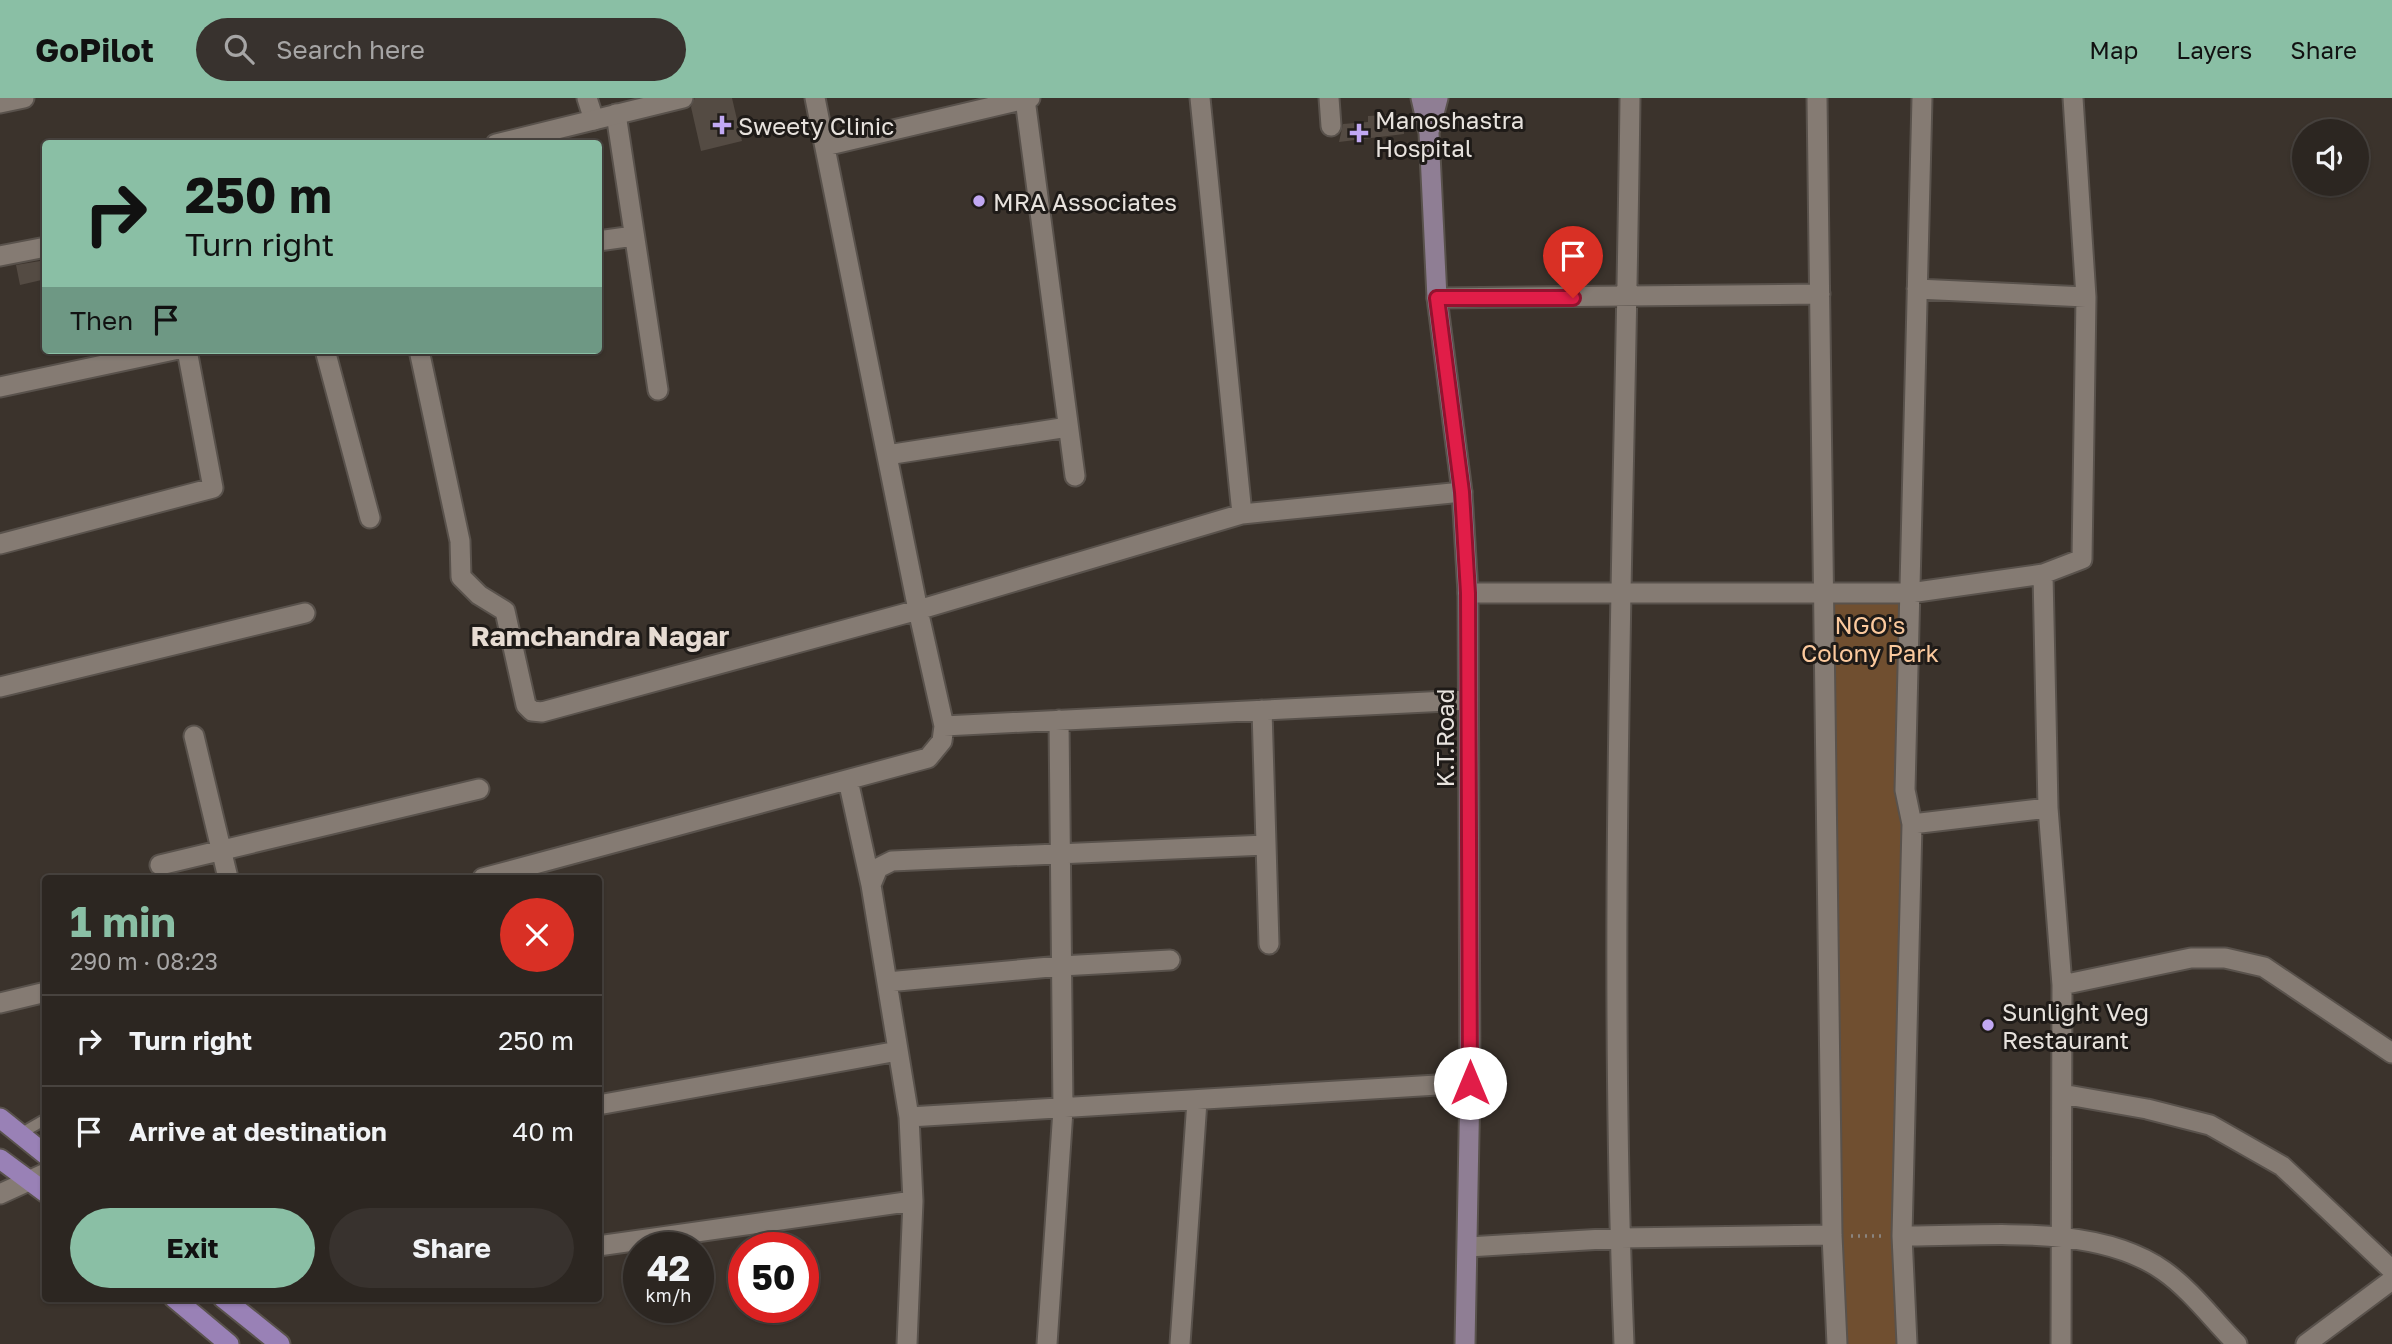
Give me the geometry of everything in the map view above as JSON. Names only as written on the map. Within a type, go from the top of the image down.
[{"type":"main road","name":"K.T.Road","points":[[1421,98],[1429,134],[1437,298],[1462,492],[1468,593],[1470,1083],[1465,1344]]},
{"type":"main road","name":"K.T.Road","points":[[1429,134],[1438,98]]},
{"type":"main road","points":[[0,1118],[42,1151]]},
{"type":"main road","points":[[0,1159],[41,1183]]},
{"type":"main road","points":[[179,1302],[229,1344]]},
{"type":"main road","points":[[228,1302],[280,1344]]},
{"type":"street","points":[[0,103],[24,98]]},
{"type":"street","points":[[587,98],[594,120]]},
{"type":"street","points":[[512,140],[683,98]]},
{"type":"street","points":[[494,875],[928,758],[942,741],[944,726],[918,610],[815,98]]},
{"type":"street","points":[[1200,98],[1242,514]]},
{"type":"street","points":[[1329,98],[1331,126]]},
{"type":"street","points":[[1624,1344],[1620,1238],[1616,820],[1630,98]]},
{"type":"street","points":[[1817,98],[1825,593],[1841,1236],[1837,1344]]},
{"type":"street","points":[[1907,1344],[1894,1236],[1912,824],[1905,790],[1922,98]]},
{"type":"street","points":[[1468,593],[1910,593],[2043,574],[2082,559],[2086,296],[2073,98]]},
{"type":"street","points":[[825,146],[1027,99],[1075,476]]},
{"type":"street","points":[[616,114],[657,390]]},
{"type":"street","points":[[602,240],[634,236]]},
{"type":"street","points":[[0,256],[42,248]]},
{"type":"street","points":[[1917,289],[2086,296]]},
{"type":"street","points":[[1437,298],[1820,294]]},
{"type":"street","points":[[0,387],[155,354]]},
{"type":"street","points":[[0,544],[213,488],[188,354]]},
{"type":"street","points":[[327,354],[370,518]]},
{"type":"street","points":[[420,354],[460,541],[461,577],[479,595],[505,611],[526,705],[532,711],[542,712],[918,610],[1242,514],[1462,492]]},
{"type":"street","points":[[887,455],[1068,427]]},
{"type":"street","points":[[2043,574],[2048,808],[2062,985],[2061,1344]]},
{"type":"street","points":[[0,687],[305,613]]},
{"type":"street","points":[[944,726],[1468,700]]},
{"type":"street","points":[[1262,710],[1269,944]]},
{"type":"street","points":[[1047,1344],[1063,1110],[1059,720]]},
{"type":"street","points":[[194,736],[227,875]]},
{"type":"street","points":[[848,780],[871,885],[909,1117],[913,1201],[907,1344]]},
{"type":"street","points":[[160,865],[479,789]]},
{"type":"street","points":[[1912,824],[2048,808]]},
{"type":"street","points":[[871,885],[878,868],[892,861],[1266,845]]},
{"type":"street","points":[[2062,985],[2191,958],[2225,958],[2264,967],[2392,1053]]},
{"type":"street","points":[[887,982],[1061,965],[1170,960]]},
{"type":"street","points":[[0,1003],[42,993]]},
{"type":"street","points":[[602,1104],[898,1051]]},
{"type":"street","points":[[909,1117],[1063,1110],[1470,1083]]},
{"type":"street","points":[[2062,1094],[2147,1109],[2210,1125],[2282,1166],[2392,1270]]},
{"type":"street","points":[[1180,1344],[1197,1101]]},
{"type":"street","points":[[0,1194],[41,1183]]},
{"type":"street","points":[[602,1245],[913,1201]]},
{"type":"street","points":[[1468,1247],[1620,1238],[1841,1236]]},
{"type":"street","points":[[1894,1236],[2061,1237],[2105,1243],[2130,1252],[2166,1272],[2236,1344]]},
{"type":"street","points":[[2306,1344],[2392,1280]]},
{"type":"lane","points":[[20,1134],[42,1121]]},
{"type":"path","points":[[1841,1236],[1894,1236]]},
{"type":"green space","name":"NGO's Colony Park","points":[[1825,593],[1913,593],[1903,1344],[1837,1344]]},
{"type":"building","points":[[695,98],[732,98],[742,141],[701,151],[691,107]]},
{"type":"building","points":[[1403,114],[1404,134],[1339,142],[1343,124],[1368,122],[1368,116]]},
{"type":"building","points":[[42,261],[42,280],[20,285],[16,265]]},
{"type":"place","name":"Sweety Clinic","points":[[722,125]]},
{"type":"place","name":"Manoshastra Hospital","points":[[1359,133]]},
{"type":"place","name":"MRA Associates","points":[[979,201]]},
{"type":"place","name":"Sunlight Veg Restaurant","points":[[1988,1025]]},
{"type":"district","name":"Ramchandra Nagar","points":[[600,635]]},
{"type":"route","points":[[1470,1083],[1468,593],[1462,492],[1437,298],[1573,298]]}]
